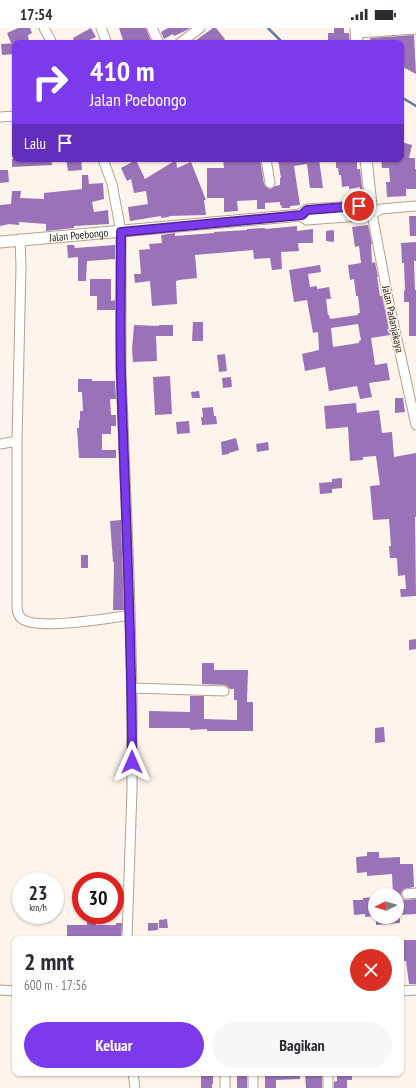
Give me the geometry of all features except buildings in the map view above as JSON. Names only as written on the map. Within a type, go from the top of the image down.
[{"type":"main road","points":[[367,162],[375,210]]},
{"type":"main road","name":"Jalan Poebongo","points":[[0,242],[20,239],[121,232],[302,215],[308,219],[375,210]]},
{"type":"street","points":[[44,28],[50,40]]},
{"type":"street","points":[[101,28],[106,40]]},
{"type":"street","points":[[152,28],[158,40]]},
{"type":"street","points":[[184,40],[200,28]]},
{"type":"street","points":[[357,35],[416,29]]},
{"type":"street","points":[[0,117],[12,116]]},
{"type":"street","points":[[104,162],[112,184],[121,232],[121,372],[132,688],[132,789],[127,936]]},
{"type":"street","points":[[266,162],[270,183]]},
{"type":"street","points":[[375,210],[416,206]]},
{"type":"street","name":"Jalan Padanjakaya","points":[[375,210],[389,303],[416,425]]},
{"type":"street","points":[[20,239],[21,266],[16,440],[18,614],[21,618],[30,622],[49,623],[130,615]]},
{"type":"street","points":[[0,444],[16,440]]},
{"type":"street","points":[[132,688],[224,691]]},
{"type":"street","points":[[0,990],[12,991]]},
{"type":"street","points":[[404,991],[416,990]]},
{"type":"street","points":[[133,1076],[135,1088]]},
{"type":"street","points":[[224,1088],[225,1076]]},
{"type":"street","points":[[253,1076],[253,1088]]},
{"type":"street","points":[[328,1076],[328,1088]]},
{"type":"waterway","points":[[268,28],[280,40]]},
{"type":"waterway","points":[[404,99],[416,106]]},
{"type":"route","points":[[132,762],[129,575],[121,372],[121,232],[302,215],[307,210],[359,206]]}]
